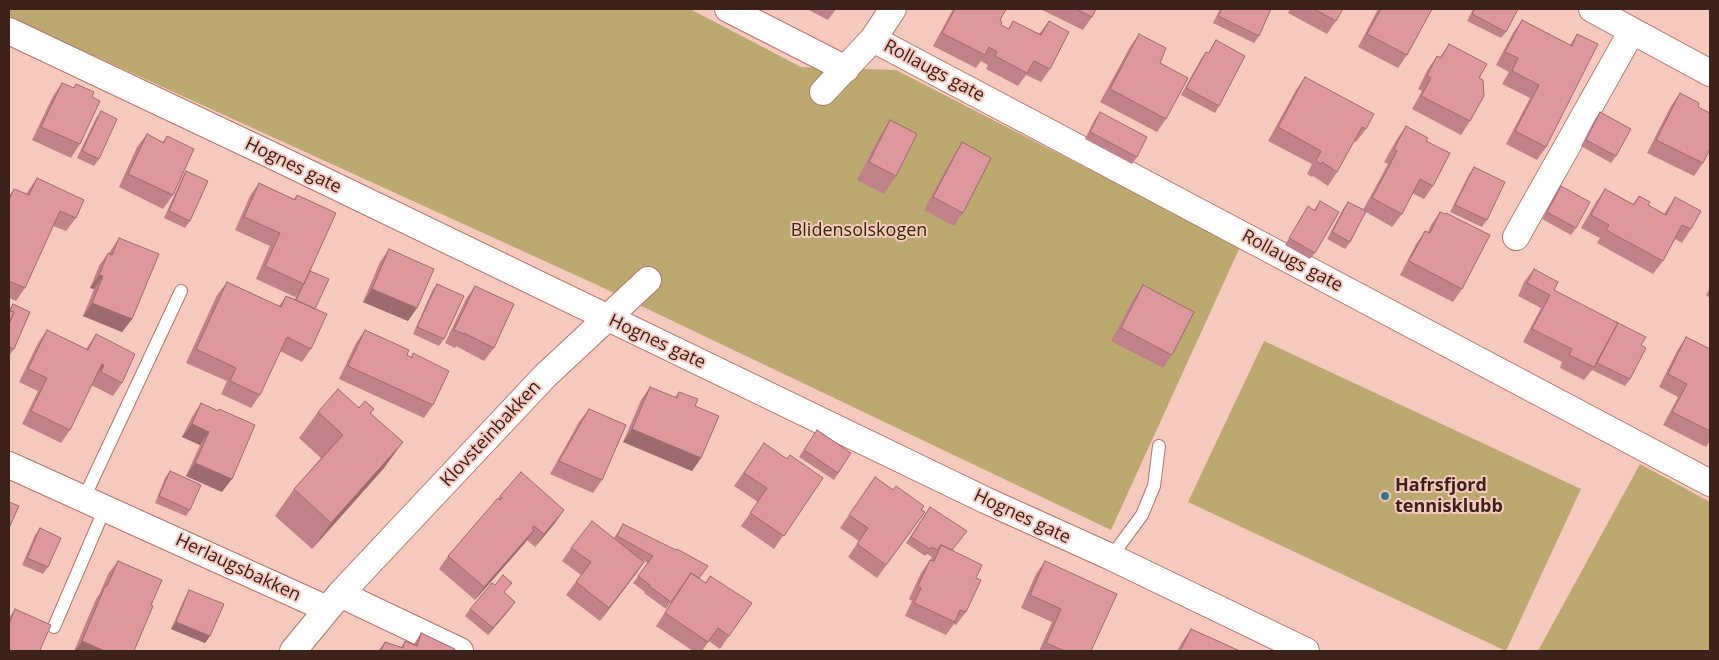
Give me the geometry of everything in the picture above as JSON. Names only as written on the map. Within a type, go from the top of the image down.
[{"type":"street","points":[[728,9],[846,69]]},
{"type":"street","points":[[823,92],[873,39],[894,9]]},
{"type":"street","points":[[1592,9],[1710,73]]},
{"type":"street","name":"Hognes gate","points":[[9,31],[269,154],[985,500],[1111,557],[1306,651]]},
{"type":"street","points":[[1516,237],[1632,31]]},
{"type":"street","name":"Rollaugs gate","points":[[873,39],[1710,483]]},
{"type":"street","name":"Klovsteinbakken","points":[[293,651],[333,602],[545,376],[648,280]]},
{"type":"street","name":"Herlaugsbakken","points":[[9,465],[95,503],[333,602],[460,651]]},
{"type":"lane","points":[[54,627],[95,503],[181,291]]},
{"type":"lane","points":[[1111,557],[1142,516],[1154,486],[1159,446]]},
{"type":"green space","name":"Blidensolskogen","points":[[9,9],[690,9],[801,67],[896,70],[1240,247],[1111,530],[595,284],[9,17]]},
{"type":"green space","name":"Hafrsfjord tennisklubb","points":[[1264,341],[1581,489],[1506,651],[1188,502]]},
{"type":"green space","points":[[1640,464],[1710,502],[1710,651],[1538,651]]},
{"type":"building","points":[[955,9],[1006,9],[1000,20],[1002,22],[1001,25],[1009,29],[1013,21],[1041,35],[1049,21],[1069,32],[1050,69],[1034,61],[1027,73],[995,56],[997,52],[989,47],[985,55],[942,33]]},
{"type":"building","points":[[1076,9],[1096,9],[1092,17]]},
{"type":"building","points":[[1222,9],[1271,9],[1259,36],[1218,16]]},
{"type":"building","points":[[1314,9],[1343,9],[1336,21]]},
{"type":"building","points":[[1381,9],[1432,9],[1407,55],[1367,34]]},
{"type":"building","points":[[1475,9],[1518,9],[1506,32],[1472,14]]},
{"type":"building","points":[[1522,20],[1572,46],[1577,34],[1598,44],[1546,147],[1515,131],[1539,85],[1512,71],[1518,58],[1505,52]]},
{"type":"building","points":[[1139,34],[1166,48],[1160,63],[1188,78],[1166,119],[1110,89]]},
{"type":"building","points":[[1216,40],[1245,56],[1219,106],[1186,88],[1206,52],[1209,53]]},
{"type":"building","points":[[1449,44],[1487,64],[1479,78],[1483,80],[1484,96],[1470,121],[1421,96],[1431,78],[1427,76],[1437,56],[1441,58]]},
{"type":"building","points":[[1305,77],[1374,114],[1366,129],[1362,127],[1337,172],[1322,162],[1321,164],[1316,161],[1321,151],[1278,127]]},
{"type":"building","points":[[62,83],[74,88],[76,84],[94,92],[92,97],[100,101],[80,144],[41,127]]},
{"type":"building","points":[[1680,93],[1699,103],[1698,107],[1710,113],[1710,149],[1703,163],[1656,140]]},
{"type":"building","points":[[101,111],[117,119],[99,159],[82,151]]},
{"type":"building","points":[[1100,112],[1147,137],[1137,157],[1090,132]]},
{"type":"building","points":[[1600,112],[1631,129],[1616,156],[1586,140]]},
{"type":"building","points":[[890,120],[917,134],[896,176],[869,162]]},
{"type":"building","points":[[1406,126],[1428,138],[1426,141],[1450,153],[1433,186],[1420,179],[1402,214],[1372,198],[1397,151],[1394,149]]},
{"type":"building","points":[[147,134],[164,143],[167,136],[194,149],[173,195],[128,174]]},
{"type":"building","points":[[962,142],[991,158],[963,213],[933,197]]},
{"type":"building","points":[[1474,167],[1505,182],[1487,220],[1455,205]]},
{"type":"building","points":[[186,171],[208,181],[190,221],[169,211]]},
{"type":"building","points":[[37,178],[84,200],[76,218],[60,211],[25,288],[9,281],[9,200],[14,189],[29,195]]},
{"type":"building","points":[[259,183],[295,200],[297,195],[336,213],[304,284],[265,266],[280,233],[244,217]]},
{"type":"building","points":[[1561,186],[1590,202],[1576,228],[1547,212]]},
{"type":"building","points":[[1605,189],[1634,205],[1639,196],[1650,202],[1648,205],[1666,215],[1675,197],[1701,211],[1691,229],[1682,225],[1663,261],[1606,230],[1609,225],[1591,215]]},
{"type":"building","points":[[1320,201],[1339,212],[1315,253],[1289,238],[1308,206],[1315,211]]},
{"type":"building","points":[[1348,202],[1366,211],[1350,242],[1332,232]]},
{"type":"building","points":[[1440,212],[1446,213],[1490,235],[1462,289],[1409,261],[1425,231],[1430,233]]},
{"type":"building","points":[[119,238],[159,254],[132,319],[92,303],[103,276],[99,275],[108,253],[112,255]]},
{"type":"building","points":[[389,249],[434,269],[417,308],[372,289]]},
{"type":"building","points":[[1534,269],[1558,282],[1554,290],[1618,323],[1594,367],[1569,355],[1572,349],[1532,329],[1550,295],[1527,283]]},
{"type":"building","points":[[310,271],[329,279],[315,309],[296,300]]},
{"type":"building","points":[[227,282],[281,307],[286,296],[327,314],[311,349],[287,337],[260,395],[230,381],[236,368],[196,349]]},
{"type":"building","points":[[437,284],[464,296],[444,339],[417,327]]},
{"type":"building","points":[[1143,285],[1194,312],[1172,355],[1121,328]]},
{"type":"building","points":[[475,286],[514,304],[494,348],[454,330]]},
{"type":"building","points":[[13,304],[30,312],[14,349],[9,347],[9,324],[14,312],[10,311]]},
{"type":"building","points":[[9,310],[14,312],[9,324]]},
{"type":"building","points":[[1618,323],[1646,337],[1641,345],[1646,348],[1630,379],[1597,363]]},
{"type":"building","points":[[47,330],[88,350],[96,334],[135,354],[122,383],[101,372],[104,365],[102,364],[70,430],[31,411],[47,378],[28,369]]},
{"type":"building","points":[[365,330],[409,350],[407,355],[412,358],[413,353],[449,371],[433,405],[348,366]]},
{"type":"building","points":[[1686,337],[1710,349],[1710,431],[1672,412],[1687,384],[1668,374]]},
{"type":"building","points":[[650,387],[677,398],[679,392],[698,399],[695,406],[719,416],[701,458],[632,429]]},
{"type":"building","points":[[338,389],[359,408],[365,401],[374,409],[370,413],[403,442],[331,523],[294,489],[343,435],[318,412]]},
{"type":"building","points":[[201,403],[255,425],[232,479],[195,463],[209,432],[192,424]]},
{"type":"building","points":[[589,409],[626,425],[602,480],[559,461]]},
{"type":"building","points":[[817,430],[851,453],[838,473],[804,450]]},
{"type":"building","points":[[764,443],[787,459],[790,455],[823,478],[784,536],[750,513],[767,488],[744,473]]},
{"type":"building","points":[[170,471],[201,485],[190,510],[159,496]]},
{"type":"building","points":[[521,472],[564,510],[544,534],[534,526],[532,528],[534,530],[484,587],[448,556],[498,498],[500,500],[502,498],[500,496]]},
{"type":"building","points":[[875,477],[893,490],[896,486],[924,506],[921,510],[925,512],[886,565],[857,544],[868,528],[849,515]]},
{"type":"building","points":[[9,502],[19,506],[9,528]]},
{"type":"building","points":[[930,507],[967,531],[952,550],[941,545],[937,550],[932,547],[930,549],[911,537]]},
{"type":"building","points":[[592,521],[644,562],[609,608],[576,582],[591,562],[571,548]]},
{"type":"building","points":[[623,524],[677,549],[708,566],[699,578],[691,573],[671,602],[638,576],[653,556],[617,536]]},
{"type":"building","points":[[40,528],[61,538],[48,567],[27,558]]},
{"type":"building","points":[[941,545],[982,565],[976,578],[981,580],[966,612],[960,610],[955,622],[914,603],[921,588],[918,586],[930,560],[934,561]]},
{"type":"building","points":[[118,561],[162,580],[134,651],[105,651],[82,641],[105,586],[107,586]]},
{"type":"building","points":[[1045,561],[1117,594],[1091,651],[1065,651],[1046,643],[1061,609],[1030,595]]},
{"type":"building","points":[[691,573],[706,583],[710,576],[752,603],[729,636],[718,628],[708,642],[665,613]]},
{"type":"building","points":[[503,575],[512,583],[504,592],[515,602],[493,628],[470,609],[492,583],[495,585]]},
{"type":"building","points":[[189,590],[224,604],[210,636],[176,622]]},
{"type":"building","points":[[15,609],[51,625],[40,650],[44,651],[9,651],[9,624]]},
{"type":"building","points":[[1191,629],[1240,651],[1180,651]]},
{"type":"building","points":[[421,633],[455,649],[455,651],[381,651],[385,642],[403,648],[405,641],[417,646]]},
{"type":"place","name":"Hafrsfjord tennisklubb","points":[[1385,496]]}]
